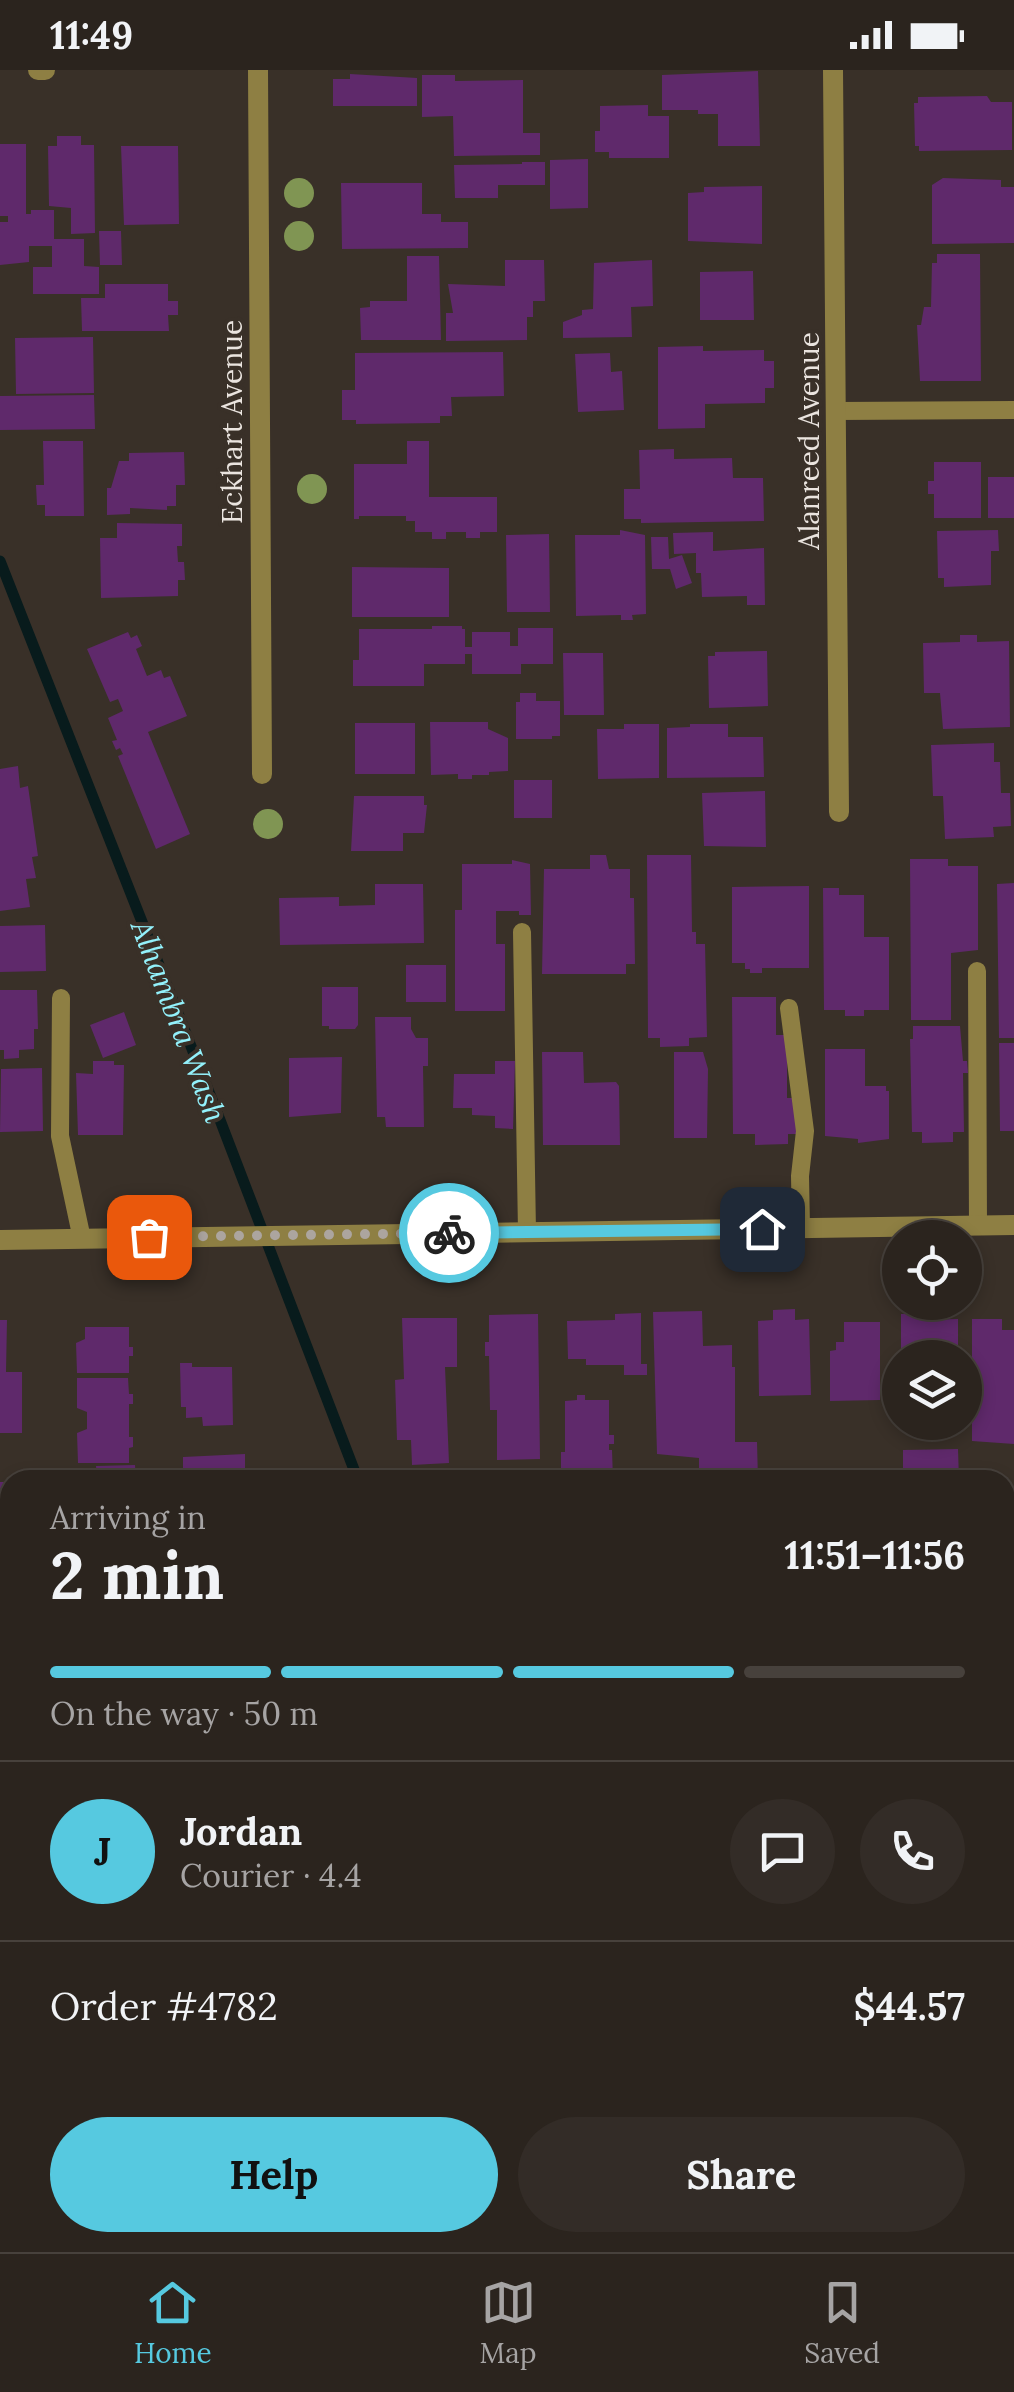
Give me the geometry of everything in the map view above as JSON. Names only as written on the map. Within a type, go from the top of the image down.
[{"type":"street","name":"Eckhart Avenue","points":[[258,70],[262,774]]},
{"type":"street","name":"Alanreed Avenue","points":[[833,70],[839,812]]},
{"type":"street","points":[[982,1226],[1014,1225]]},
{"type":"street","points":[[0,1240],[882,1227]]},
{"type":"lane","points":[[836,410],[1014,410]]},
{"type":"lane","points":[[522,932],[527,1232]]},
{"type":"lane","points":[[977,971],[978,1220]]},
{"type":"lane","points":[[61,998],[60,1136],[82,1239]]},
{"type":"lane","points":[[789,1008],[805,1131],[800,1176],[802,1228]]},
{"type":"building","points":[[758,71],[760,146],[718,146],[718,114],[662,110],[662,75]]},
{"type":"building","points":[[350,74],[417,78],[417,106],[333,106],[333,79],[350,79]]},
{"type":"building","points":[[422,75],[455,75],[455,81],[523,80],[523,133],[540,133],[540,155],[454,156],[453,116],[422,117]]},
{"type":"building","points":[[987,96],[991,102],[1012,102],[1012,150],[919,151],[919,146],[915,146],[914,103],[918,103],[918,97]]},
{"type":"building","points":[[648,105],[648,116],[669,116],[669,158],[609,158],[609,152],[595,152],[600,106]]},
{"type":"building","points":[[57,136],[81,136],[81,145],[94,145],[95,233],[71,234],[71,208],[49,206],[48,146],[57,146]]},
{"type":"building","points":[[0,144],[26,144],[26,214],[31,214],[31,210],[54,210],[54,239],[84,239],[84,266],[99,267],[99,294],[33,294],[33,267],[52,267],[52,246],[29,246],[29,262],[0,265],[0,222],[8,222],[8,216],[0,216]]},
{"type":"building","points":[[121,146],[178,146],[179,224],[124,225]]},
{"type":"building","points":[[588,159],[588,208],[550,209],[550,160]]},
{"type":"building","points":[[545,162],[545,185],[498,185],[498,198],[455,198],[454,165]]},
{"type":"building","points":[[943,178],[1001,180],[1001,187],[1014,187],[1014,243],[932,244],[932,185]]},
{"type":"building","points":[[341,183],[422,183],[422,214],[441,214],[441,222],[468,222],[468,248],[342,249]]},
{"type":"building","points":[[762,186],[762,244],[688,241],[688,193],[704,192],[704,187]]},
{"type":"building","points":[[99,231],[121,231],[122,265],[100,265]]},
{"type":"building","points":[[937,254],[980,254],[981,381],[920,381],[917,325],[921,325],[924,307],[931,307],[932,263],[937,263]]},
{"type":"building","points":[[407,256],[439,256],[441,340],[361,340],[360,308],[370,307],[370,301],[407,301]]},
{"type":"building","points":[[505,260],[544,260],[545,301],[533,301],[533,317],[527,317],[527,340],[446,341],[446,313],[453,313],[448,284],[505,286]]},
{"type":"building","points":[[652,260],[653,306],[631,307],[632,337],[563,338],[563,322],[582,315],[582,310],[593,309],[594,263]]},
{"type":"building","points":[[753,271],[754,320],[700,320],[700,272]]},
{"type":"building","points":[[105,284],[168,284],[168,301],[178,301],[178,315],[168,315],[169,331],[82,331],[81,298],[105,298]]},
{"type":"building","points":[[93,337],[94,393],[16,394],[15,338]]},
{"type":"building","points":[[703,346],[703,351],[764,350],[764,361],[774,361],[774,388],[765,388],[765,403],[705,404],[705,428],[658,429],[658,347]]},
{"type":"building","points":[[503,352],[504,396],[451,397],[452,416],[440,416],[440,423],[356,424],[356,420],[342,420],[342,390],[355,390],[355,353]]},
{"type":"building","points":[[610,353],[611,372],[622,371],[624,410],[578,412],[575,354]]},
{"type":"building","points":[[94,395],[95,429],[0,430],[0,396]]},
{"type":"building","points":[[43,441],[83,441],[84,516],[45,516],[45,505],[37,505],[36,485],[44,485]]},
{"type":"building","points":[[407,441],[429,441],[429,497],[497,497],[497,532],[480,532],[480,538],[466,538],[466,532],[446,532],[446,539],[432,539],[432,532],[415,532],[415,521],[406,521],[406,516],[354,519],[354,464],[407,464]]},
{"type":"building","points":[[674,449],[674,459],[732,458],[733,478],[763,478],[764,521],[641,523],[641,519],[624,519],[624,489],[640,489],[639,450]]},
{"type":"building","points":[[184,452],[185,485],[176,485],[176,506],[167,506],[167,510],[130,508],[130,514],[107,515],[107,488],[111,488],[119,461],[129,461],[129,453]]},
{"type":"building","points":[[934,462],[981,462],[981,518],[934,518],[934,494],[928,494],[928,481],[934,481]]},
{"type":"building","points":[[988,477],[1014,477],[1014,518],[988,518]]},
{"type":"building","points":[[117,523],[182,524],[182,546],[177,546],[178,562],[184,562],[185,580],[178,580],[178,596],[101,598],[100,538],[117,538]]},
{"type":"building","points":[[620,530],[645,535],[646,614],[632,615],[633,620],[621,620],[621,615],[576,616],[575,535],[620,535]]},
{"type":"building","points":[[998,530],[999,551],[991,551],[991,585],[944,587],[944,578],[938,578],[937,531]]},
{"type":"building","points":[[713,532],[713,551],[764,548],[765,605],[747,605],[747,596],[702,597],[696,553],[674,554],[673,533]]},
{"type":"building","points":[[549,534],[550,612],[507,612],[506,535]]},
{"type":"building","points":[[651,537],[668,537],[669,559],[682,555],[692,583],[676,589],[670,569],[652,569]]},
{"type":"building","points":[[352,567],[449,568],[449,617],[352,617]]},
{"type":"building","points":[[462,626],[465,647],[472,647],[472,632],[510,632],[510,646],[518,646],[518,628],[553,628],[553,664],[521,664],[521,674],[472,674],[472,654],[465,654],[465,664],[424,664],[424,686],[353,686],[353,660],[359,660],[359,629]]},
{"type":"building","points":[[128,632],[131,638],[137,635],[142,646],[136,649],[147,676],[161,670],[164,678],[170,676],[187,716],[148,732],[190,834],[156,849],[118,756],[123,754],[112,741],[117,740],[108,718],[123,711],[118,699],[110,702],[87,649]]},
{"type":"building","points":[[960,635],[977,635],[977,642],[1009,641],[1010,727],[943,729],[940,693],[924,693],[923,643],[960,642]]},
{"type":"building","points":[[767,651],[768,706],[709,708],[708,656],[715,656],[715,652]]},
{"type":"building","points":[[563,653],[603,653],[604,715],[564,715]]},
{"type":"building","points":[[520,693],[536,693],[536,701],[560,701],[560,736],[516,739],[516,702],[520,702]]},
{"type":"building","points":[[430,722],[488,722],[488,729],[508,738],[508,771],[472,775],[472,779],[458,779],[458,774],[431,775]]},
{"type":"building","points":[[355,723],[415,723],[415,774],[355,774]]},
{"type":"building","points":[[624,724],[659,724],[659,778],[598,779],[597,729],[624,729]]},
{"type":"building","points":[[728,724],[728,737],[763,737],[764,777],[667,778],[667,728]]},
{"type":"building","points":[[994,743],[994,762],[1000,762],[1001,793],[1010,793],[1011,826],[993,827],[994,837],[945,839],[943,796],[933,796],[931,745]]},
{"type":"building","points":[[18,766],[20,788],[28,786],[38,856],[32,857],[36,878],[26,879],[30,907],[0,911],[0,769]]},
{"type":"building","points":[[514,780],[552,780],[552,818],[514,818]]},
{"type":"building","points":[[765,791],[766,847],[704,846],[702,793]]},
{"type":"building","points":[[354,796],[424,796],[424,833],[403,833],[403,851],[351,851]]},
{"type":"building","points":[[590,855],[606,855],[609,869],[630,869],[635,964],[626,964],[626,974],[542,974],[544,869],[590,869]]},
{"type":"building","points":[[647,855],[691,855],[692,932],[696,932],[696,944],[705,944],[707,1037],[689,1038],[689,1046],[660,1047],[660,1038],[648,1038]]},
{"type":"building","points":[[910,859],[948,859],[948,866],[978,866],[978,950],[951,953],[951,1020],[911,1020]]},
{"type":"building","points":[[512,860],[530,864],[531,915],[496,911],[496,944],[505,944],[505,1011],[455,1011],[455,910],[462,910],[462,864],[512,864]]},
{"type":"building","points":[[1014,883],[1014,1038],[999,1038],[997,884]]},
{"type":"building","points":[[375,884],[423,884],[424,943],[280,945],[279,898],[339,897],[339,906],[375,905]]},
{"type":"building","points":[[809,886],[809,968],[762,968],[762,973],[750,973],[745,963],[732,963],[732,887]]},
{"type":"building","points":[[823,888],[839,888],[839,895],[864,895],[864,937],[889,937],[889,1010],[864,1010],[864,1016],[845,1016],[845,1010],[824,1010]]},
{"type":"building","points":[[45,925],[46,971],[0,972],[0,926]]},
{"type":"building","points":[[406,965],[446,965],[446,1002],[406,1002]]},
{"type":"building","points":[[322,987],[358,987],[355,1029],[322,1026]]},
{"type":"building","points":[[0,990],[37,990],[34,1049],[19,1050],[19,1058],[4,1059],[4,1050],[0,1050]]},
{"type":"building","points":[[732,997],[776,997],[776,1035],[787,1035],[787,1098],[797,1098],[798,1134],[788,1134],[788,1144],[755,1145],[755,1134],[733,1134]]},
{"type":"building","points":[[124,1012],[136,1045],[103,1058],[90,1025]]},
{"type":"building","points":[[375,1017],[411,1017],[416,1038],[428,1038],[428,1066],[423,1066],[424,1127],[386,1127],[385,1117],[377,1117]]},
{"type":"building","points":[[913,1026],[960,1026],[968,1073],[963,1073],[964,1132],[953,1132],[953,1142],[922,1143],[922,1132],[912,1132]]},
{"type":"building","points":[[999,1043],[1014,1043],[1014,1131],[1000,1131]]},
{"type":"building","points":[[825,1049],[865,1049],[865,1086],[886,1086],[889,1091],[889,1139],[858,1143],[858,1139],[825,1136]]},
{"type":"building","points":[[542,1052],[583,1052],[584,1083],[616,1082],[620,1145],[543,1145]]},
{"type":"building","points":[[674,1052],[703,1052],[708,1069],[707,1138],[674,1138]]},
{"type":"building","points":[[342,1057],[341,1113],[289,1117],[289,1058]]},
{"type":"building","points":[[93,1061],[124,1065],[123,1135],[78,1135],[76,1073],[93,1074]]},
{"type":"building","points":[[495,1061],[515,1061],[513,1129],[495,1128],[495,1116],[472,1115],[472,1108],[453,1108],[454,1074],[495,1074]]},
{"type":"building","points":[[42,1068],[43,1131],[0,1132],[1,1069]]},
{"type":"building","points":[[795,1309],[795,1320],[809,1319],[811,1395],[759,1396],[758,1321],[773,1320],[773,1310]]},
{"type":"building","points":[[702,1311],[703,1346],[732,1345],[735,1442],[757,1442],[758,1470],[699,1470],[699,1458],[657,1454],[653,1312]]},
{"type":"building","points":[[641,1313],[641,1364],[647,1364],[647,1375],[624,1375],[624,1365],[586,1365],[586,1359],[568,1359],[567,1321],[615,1320],[615,1314]]},
{"type":"building","points":[[538,1314],[540,1459],[497,1460],[497,1410],[490,1410],[489,1356],[485,1356],[489,1315]]},
{"type":"building","points":[[402,1318],[457,1318],[457,1367],[445,1367],[449,1463],[412,1465],[411,1440],[397,1440],[395,1380],[404,1379]]},
{"type":"building","points":[[1002,1319],[1002,1330],[1014,1330],[1014,1444],[972,1441],[982,1440],[982,1340],[972,1340],[972,1320]]},
{"type":"building","points":[[0,1320],[7,1320],[6,1372],[22,1372],[22,1433],[0,1433]]},
{"type":"building","points":[[901,1320],[958,1320],[958,1340],[901,1340]]},
{"type":"building","points":[[844,1322],[880,1322],[880,1400],[830,1401],[830,1351],[836,1350],[836,1342],[844,1342]]},
{"type":"building","points":[[85,1327],[129,1327],[133,1356],[129,1356],[129,1373],[77,1373],[76,1343],[85,1339]]},
{"type":"building","points":[[180,1363],[192,1363],[192,1367],[232,1367],[233,1425],[203,1426],[202,1417],[186,1418],[186,1407],[181,1407]]},
{"type":"building","points":[[77,1378],[128,1378],[129,1394],[133,1394],[133,1404],[129,1404],[129,1437],[133,1437],[133,1447],[129,1448],[129,1463],[78,1463],[77,1433],[87,1429],[87,1412],[77,1408]]},
{"type":"building","points":[[577,1395],[585,1395],[585,1400],[609,1400],[609,1435],[614,1435],[614,1444],[609,1444],[613,1470],[561,1470],[565,1401],[577,1400]]},
{"type":"building","points":[[958,1449],[959,1470],[903,1470],[903,1450]]},
{"type":"building","points":[[245,1454],[245,1470],[183,1470],[183,1457]]},
{"type":"building","points":[[135,1465],[135,1470],[96,1470],[96,1466]]},
{"type":"waterway","name":"Alhambra Wash","points":[[0,561],[354,1470]]},
{"type":"way so far","points":[[149,1237],[449,1233]]},
{"type":"route","points":[[449,1233],[762,1229]]}]
